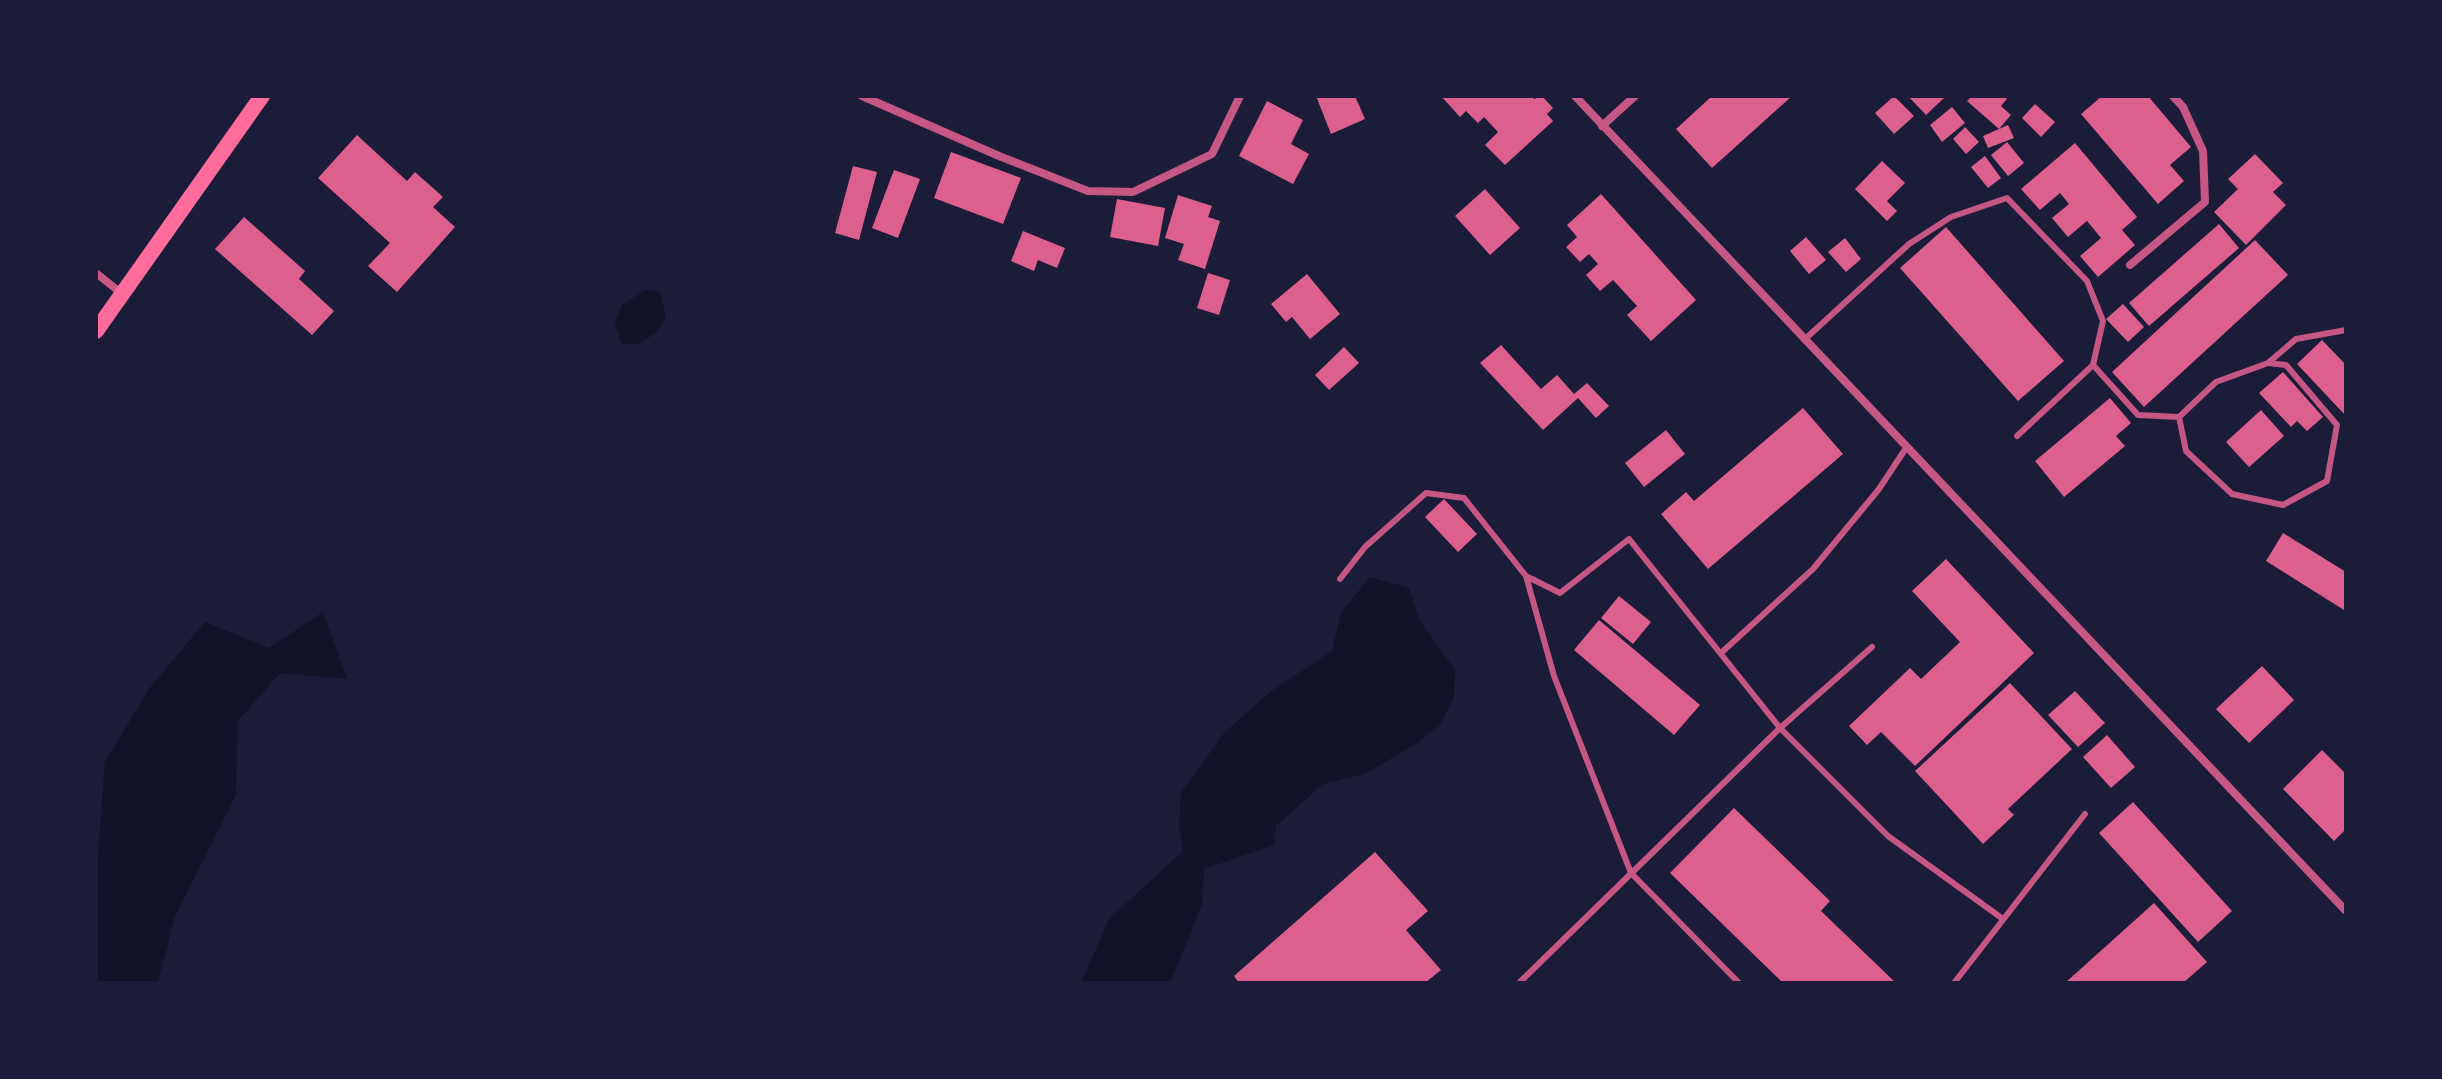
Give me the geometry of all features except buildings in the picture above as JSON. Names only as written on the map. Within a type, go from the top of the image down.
[{"type":"main road","points":[[96,331],[262,96]]},
{"type":"street","points":[[862,96],[1088,191],[1133,192],[1212,154],[1240,96]]},
{"type":"street","points":[[1575,96],[1906,448],[2344,904]]},
{"type":"street","points":[[1602,126],[1635,96]]},
{"type":"street","points":[[2130,265],[2205,202],[2203,151],[2183,107],[2173,96]]},
{"type":"street","points":[[96,273],[121,293]]},
{"type":"lane","points":[[1804,340],[1909,244],[1951,217],[2007,198],[2087,281],[2103,321],[2093,365],[2017,436]]},
{"type":"lane","points":[[2093,365],[2138,415],[2179,417],[2216,382],[2268,363],[2296,339],[2346,330]]},
{"type":"lane","points":[[2179,417],[2186,451],[2232,494],[2283,505],[2327,481],[2337,425],[2286,365],[2268,363]]},
{"type":"lane","points":[[1721,653],[1813,569],[1879,489],[1906,448]]},
{"type":"lane","points":[[1340,579],[1365,547],[1426,493],[1464,498],[1526,576],[1554,676],[1631,873],[1739,983]]},
{"type":"lane","points":[[1526,576],[1560,593],[1629,539],[1780,728],[1888,836],[2003,919]]},
{"type":"lane","points":[[1519,983],[1780,728],[1872,647]]},
{"type":"lane","points":[[1954,983],[2085,814]]},
{"type":"shaded area","points":[[645,290],[660,292],[666,316],[657,332],[639,344],[621,344],[615,322],[622,305]]},
{"type":"shaded area","points":[[1370,577],[1409,588],[1420,621],[1455,670],[1454,697],[1441,723],[1419,742],[1365,774],[1323,784],[1276,826],[1274,845],[1204,869],[1202,904],[1170,983],[1081,983],[1109,919],[1183,851],[1179,825],[1181,793],[1224,733],[1270,692],[1332,651],[1341,613]]},
{"type":"shaded area","points":[[323,612],[347,679],[280,673],[237,722],[236,795],[175,916],[158,983],[96,983],[96,881],[105,762],[149,689],[205,622],[269,648]]}]
